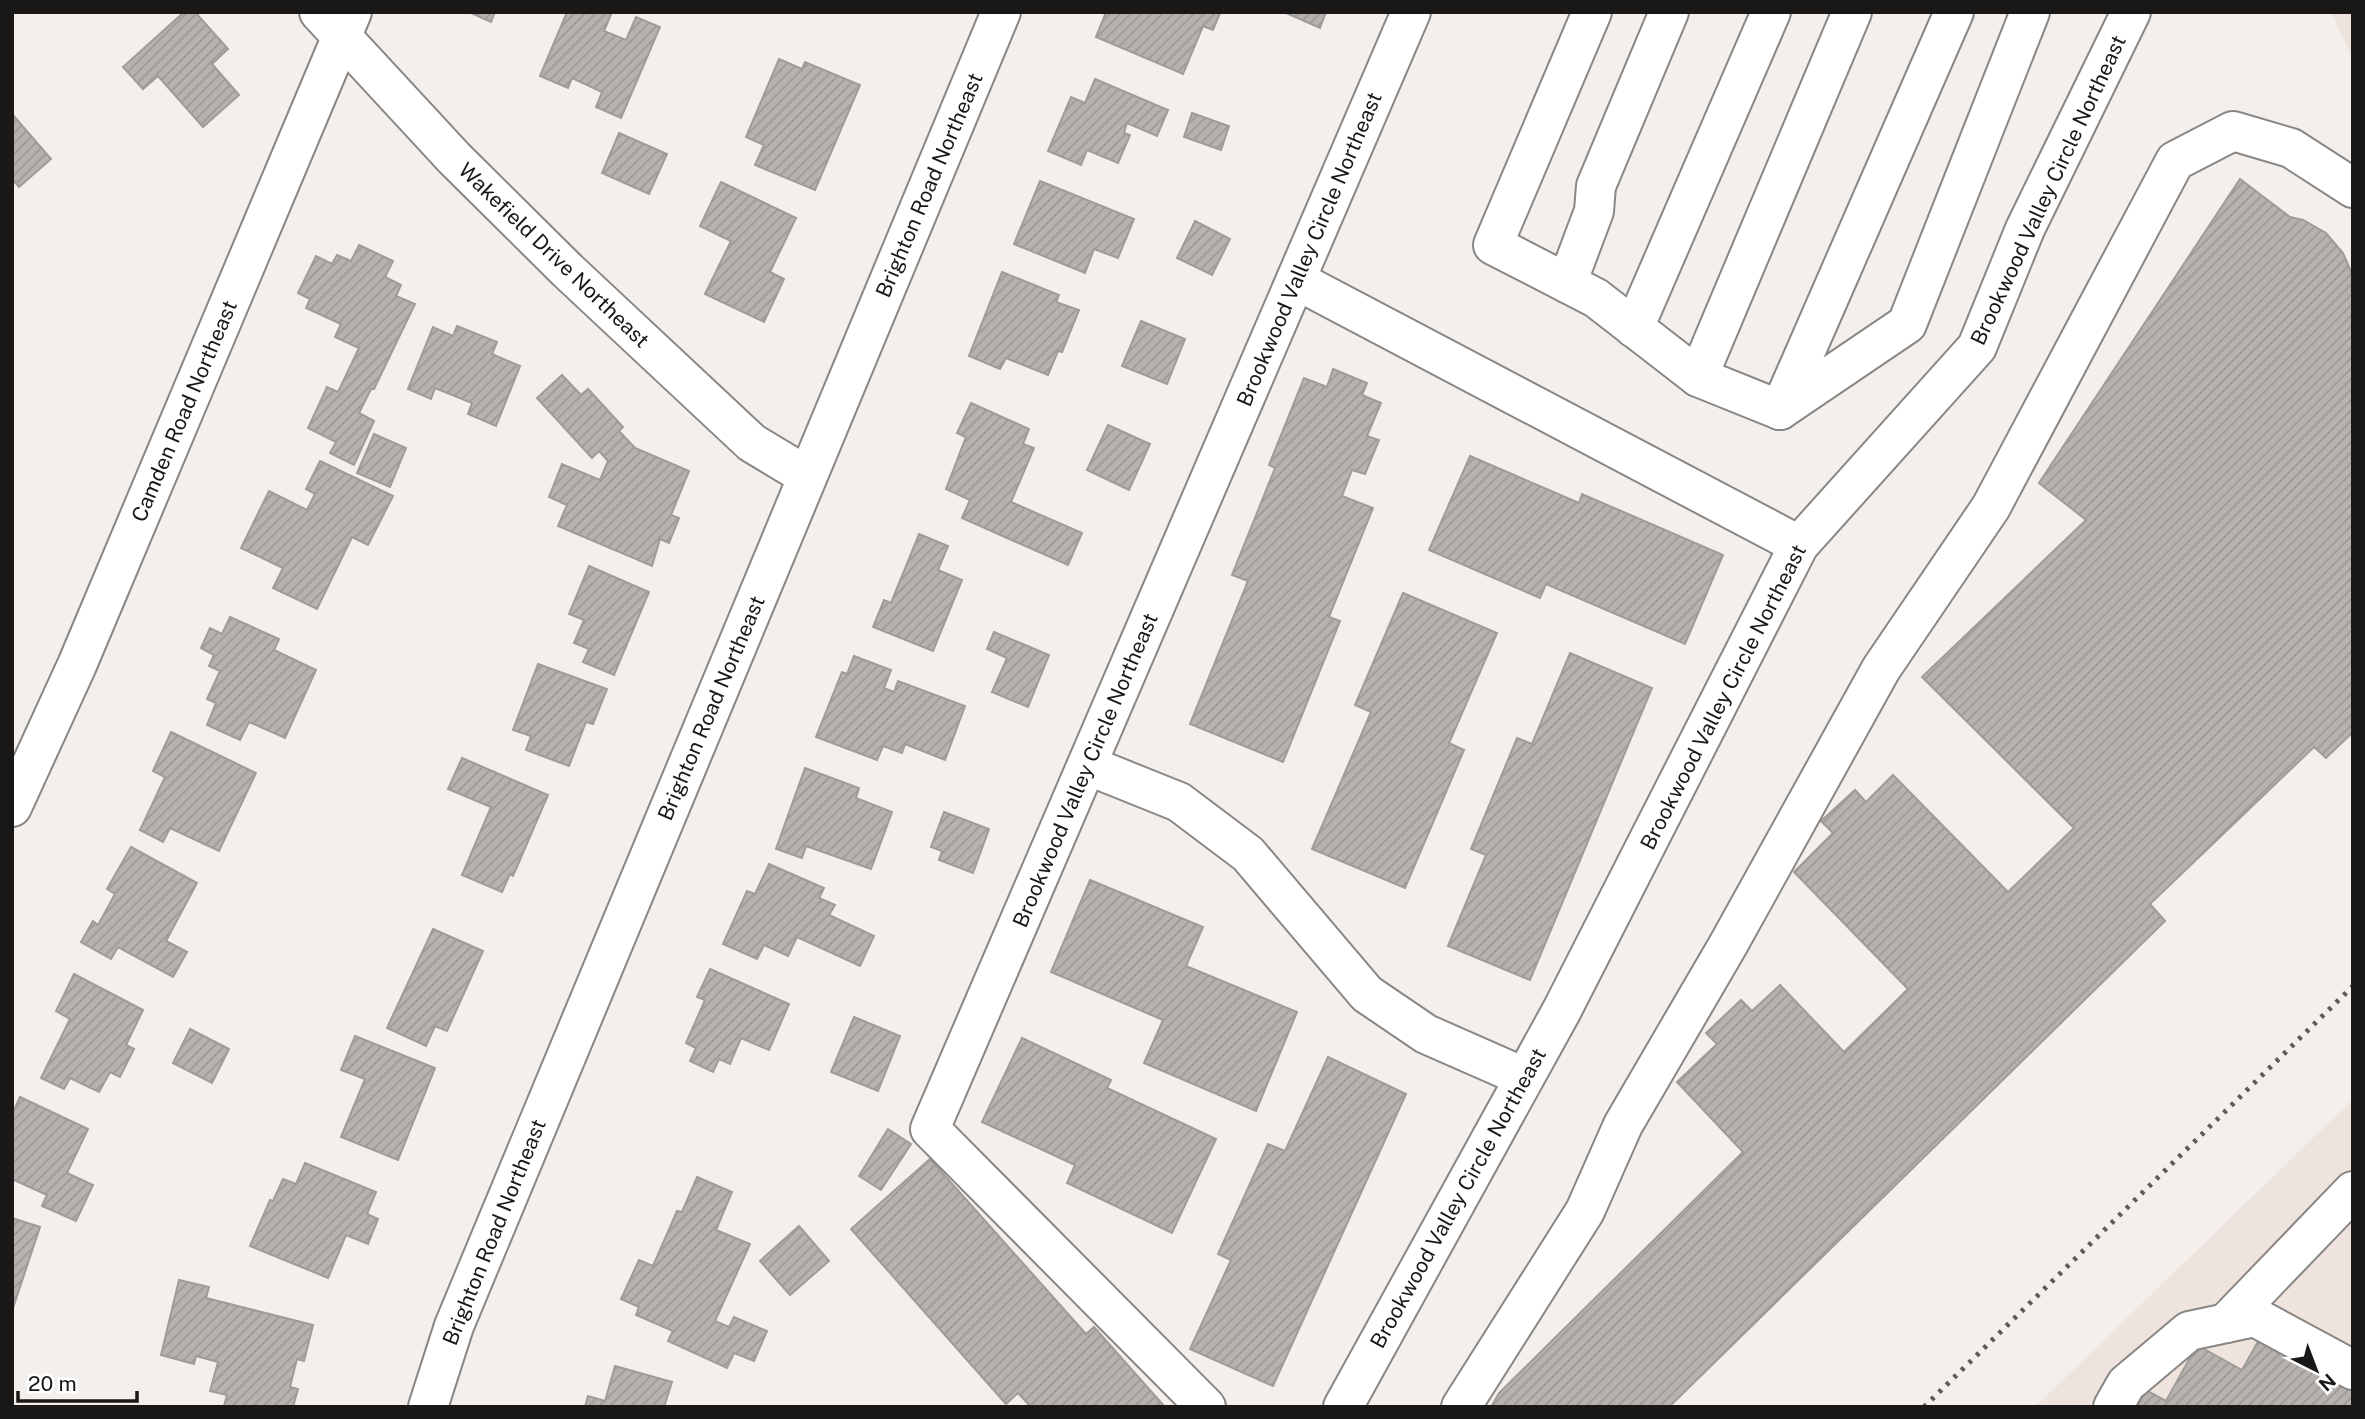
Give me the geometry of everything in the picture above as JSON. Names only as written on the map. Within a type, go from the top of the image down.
[{"type":"street","name":"Brighton Road Northeast","points":[[428,1407],[454,1326],[1001,12]]},
{"type":"street","name":"Brookwood Valley Circle Northeast","points":[[1206,1407],[930,1129],[1411,12]]},
{"type":"street","points":[[1592,12],[1493,245],[1596,298],[1698,377],[1780,410]]},
{"type":"street","points":[[1567,282],[1594,211],[1597,186],[1669,12]]},
{"type":"street","points":[[1634,328],[1771,12]]},
{"type":"street","points":[[1698,377],[1852,12]]},
{"type":"street","points":[[1780,410],[1954,12]]},
{"type":"street","points":[[1780,410],[1907,324],[2030,12]]},
{"type":"street","name":"Brookwood Valley Circle Northeast","points":[[1343,1407],[1562,1010],[1799,545],[1977,347],[2025,229],[2131,12]]},
{"type":"street","name":"Wakefield Drive Northeast","points":[[337,21],[454,158],[567,270],[752,443],[807,476]]},
{"type":"street","name":"Camden Road Northeast","points":[[12,807],[77,664],[337,21]]},
{"type":"street","points":[[1461,1407],[1585,1211],[1623,1125],[1728,945],[1881,669],[1991,507],[2175,161],[2233,131],[2291,148],[2353,188]]},
{"type":"street","points":[[1296,280],[1799,545]]},
{"type":"street","points":[[1087,765],[1179,802],[1248,854],[1367,994],[1426,1034],[1524,1077]]},
{"type":"street","points":[[2226,1323],[2353,1191]]},
{"type":"street","points":[[2113,1407],[2126,1384],[2189,1331],[2255,1317],[2353,1370]]},
{"type":"shaded area","points":[[2331,12],[2353,12],[2353,60]]},
{"type":"shaded area","points":[[2353,1099],[2353,1407],[2035,1407]]},
{"type":"building","points":[[184,12],[195,12],[228,49],[212,64],[239,95],[203,127],[158,76],[143,89],[123,67]]},
{"type":"building","points":[[469,12],[495,12],[491,22]]},
{"type":"building","points":[[567,12],[612,12],[604,31],[626,40],[636,17],[660,27],[621,118],[596,107],[602,92],[572,78],[568,88],[540,76]]},
{"type":"building","points":[[1106,12],[1220,13],[1213,30],[1203,26],[1183,74],[1096,37]]},
{"type":"building","points":[[1284,12],[1326,12],[1320,28]]},
{"type":"building","points":[[779,59],[802,69],[805,62],[860,85],[815,190],[755,165],[764,145],[746,137]]},
{"type":"building","points":[[1095,79],[1168,110],[1157,136],[1127,123],[1124,133],[1130,135],[1118,163],[1087,150],[1081,165],[1048,151],[1071,97],[1085,103]]},
{"type":"building","points":[[1192,113],[1229,126],[1221,150],[1184,137]]},
{"type":"building","points":[[12,114],[51,159],[19,187],[14,181],[12,183]]},
{"type":"building","points":[[619,133],[667,154],[649,194],[602,173]]},
{"type":"building","points":[[2240,179],[2290,217],[2303,220],[2326,233],[2343,253],[2353,276],[2353,732],[2326,758],[2314,747],[2150,904],[2165,921],[1669,1407],[1491,1407],[1499,1393],[1743,1152],[1677,1082],[1717,1044],[1706,1033],[1741,1000],[1752,1011],[1780,985],[1844,1052],[1908,989],[1794,872],[1833,833],[1821,821],[1855,790],[1866,802],[1893,775],[2008,892],[2074,828],[1922,677],[2086,520],[2039,483]]},
{"type":"building","points":[[1040,181],[1134,219],[1118,258],[1094,249],[1085,273],[1014,244]]},
{"type":"building","points":[[721,182],[796,218],[770,272],[784,279],[764,322],[705,294],[731,241],[700,226]]},
{"type":"building","points":[[1195,221],[1230,239],[1212,275],[1177,258]]},
{"type":"building","points":[[359,245],[393,261],[385,277],[401,285],[396,296],[415,304],[374,389],[371,389],[359,413],[374,421],[354,465],[330,453],[336,442],[308,428],[327,387],[338,392],[359,348],[335,337],[341,324],[306,308],[310,299],[298,293],[316,256],[332,264],[337,255],[351,261]]},
{"type":"building","points":[[1002,272],[1059,295],[1056,302],[1079,310],[1062,352],[1058,351],[1048,375],[1006,358],[1000,369],[969,356]]},
{"type":"building","points":[[1141,321],[1185,339],[1167,384],[1122,366]]},
{"type":"building","points":[[457,326],[497,342],[492,354],[520,366],[496,426],[468,414],[472,403],[435,388],[431,399],[408,389],[433,327],[453,336]]},
{"type":"building","points":[[1333,369],[1367,383],[1362,395],[1381,403],[1367,436],[1379,440],[1365,474],[1352,470],[1342,496],[1373,508],[1329,617],[1340,621],[1283,762],[1190,724],[1248,581],[1232,575],[1275,468],[1269,465],[1304,378],[1327,387]]},
{"type":"building","points":[[562,375],[581,395],[588,389],[623,427],[619,431],[635,448],[689,471],[671,515],[679,518],[669,543],[660,539],[652,566],[558,526],[567,505],[549,497],[562,464],[600,480],[608,461],[599,451],[592,458],[537,398]]},
{"type":"building","points":[[971,403],[1029,429],[1023,444],[1034,448],[1011,502],[1082,533],[1068,565],[962,518],[970,500],[946,489],[966,437],[957,433]]},
{"type":"building","points":[[1108,425],[1150,444],[1129,490],[1087,470]]},
{"type":"building","points":[[374,434],[406,448],[390,487],[357,473]]},
{"type":"building","points":[[1470,456],[1579,503],[1582,494],[1723,555],[1685,644],[1546,584],[1540,598],[1429,550]]},
{"type":"building","points":[[320,461],[393,496],[368,545],[352,537],[317,609],[273,588],[283,568],[241,548],[269,491],[307,510],[315,494],[306,489]]},
{"type":"building","points":[[919,534],[948,546],[938,570],[962,580],[933,651],[873,627],[884,600],[891,603]]},
{"type":"building","points":[[589,566],[649,592],[614,675],[583,662],[589,649],[574,643],[584,620],[569,614]]},
{"type":"building","points":[[1403,593],[1497,633],[1449,743],[1464,750],[1405,888],[1312,849],[1371,712],[1355,705]]},
{"type":"building","points":[[230,617],[279,639],[274,650],[316,670],[285,738],[249,722],[240,740],[207,725],[216,703],[207,699],[220,671],[209,666],[214,655],[201,648],[210,628],[222,634]]},
{"type":"building","points":[[994,632],[1049,655],[1028,707],[992,692],[1007,658],[987,649]]},
{"type":"building","points":[[1570,653],[1652,688],[1530,980],[1448,946],[1486,855],[1471,849],[1517,738],[1532,744]]},
{"type":"building","points":[[854,656],[891,670],[884,688],[894,692],[898,681],[965,706],[945,760],[905,744],[902,753],[883,746],[877,760],[816,737],[842,672],[847,674]]},
{"type":"building","points":[[538,664],[607,689],[593,724],[586,722],[569,766],[526,750],[531,736],[513,730]]},
{"type":"building","points":[[171,732],[256,773],[219,851],[170,828],[163,842],[140,830],[165,777],[153,771]]},
{"type":"building","points":[[462,758],[548,795],[513,876],[510,874],[502,892],[462,875],[491,807],[448,789]]},
{"type":"building","points":[[805,768],[859,788],[856,798],[892,812],[871,869],[806,846],[802,858],[776,849]]},
{"type":"building","points":[[944,812],[989,829],[973,873],[939,860],[942,851],[931,847]]},
{"type":"building","points":[[131,847],[197,883],[166,941],[187,952],[173,977],[118,947],[111,959],[81,942],[93,921],[98,925],[115,894],[107,889]]},
{"type":"building","points":[[769,864],[824,888],[819,898],[835,905],[829,915],[874,936],[860,966],[797,937],[788,956],[764,945],[757,959],[723,944],[747,891],[755,894]]},
{"type":"building","points":[[1090,880],[1203,927],[1186,966],[1297,1012],[1256,1111],[1144,1063],[1163,1020],[1051,972]]},
{"type":"building","points":[[433,929],[483,951],[447,1031],[435,1026],[426,1046],[387,1028]]},
{"type":"building","points":[[710,969],[789,1004],[769,1050],[741,1038],[730,1064],[719,1059],[713,1072],[690,1061],[696,1048],[686,1043],[705,1000],[697,997]]},
{"type":"building","points":[[74,974],[143,1010],[126,1045],[134,1049],[120,1077],[110,1072],[99,1092],[70,1078],[64,1089],[41,1078],[70,1019],[56,1011]]},
{"type":"building","points":[[854,1017],[900,1036],[878,1091],[831,1072]]},
{"type":"building","points":[[190,1029],[229,1049],[212,1083],[173,1063]]},
{"type":"building","points":[[355,1036],[435,1068],[398,1160],[341,1137],[365,1079],[341,1070]]},
{"type":"building","points":[[1022,1038],[1111,1080],[1107,1088],[1216,1139],[1172,1233],[1067,1183],[1075,1165],[982,1122]]},
{"type":"building","points":[[1328,1057],[1406,1094],[1273,1386],[1190,1349],[1231,1260],[1218,1254],[1268,1144],[1285,1151]]},
{"type":"building","points":[[20,1097],[88,1129],[67,1173],[93,1185],[76,1221],[42,1206],[47,1195],[12,1179],[12,1114]]},
{"type":"building","points":[[888,1129],[911,1144],[881,1190],[859,1176]]},
{"type":"building","points":[[930,1159],[1086,1334],[1094,1327],[1165,1407],[1031,1407],[1018,1393],[1006,1404],[851,1229]]},
{"type":"building","points":[[305,1163],[376,1192],[367,1214],[378,1219],[368,1244],[346,1235],[328,1278],[250,1246],[270,1200],[273,1201],[283,1179],[296,1184]]},
{"type":"building","points":[[697,1177],[732,1192],[716,1230],[750,1244],[715,1321],[729,1327],[734,1317],[767,1331],[754,1361],[734,1353],[727,1368],[668,1341],[673,1331],[636,1315],[639,1307],[621,1299],[639,1260],[653,1266],[677,1211],[682,1212]]},
{"type":"building","points":[[12,1218],[40,1227],[12,1311]]},
{"type":"building","points":[[799,1226],[829,1261],[790,1295],[760,1261]]},
{"type":"building","points":[[179,1280],[209,1287],[206,1298],[313,1325],[304,1361],[297,1359],[290,1387],[298,1389],[293,1407],[224,1406],[227,1395],[210,1391],[218,1362],[196,1356],[194,1364],[161,1355]]},
{"type":"building","points":[[2260,1338],[2353,1389],[2353,1407],[2137,1407],[2146,1390],[2166,1401],[2197,1345],[2242,1370]]},
{"type":"building","points":[[615,1366],[672,1382],[664,1407],[585,1407],[588,1396],[605,1401]]},
{"type":"railway","points":[[1924,1407],[2353,986]]}]
